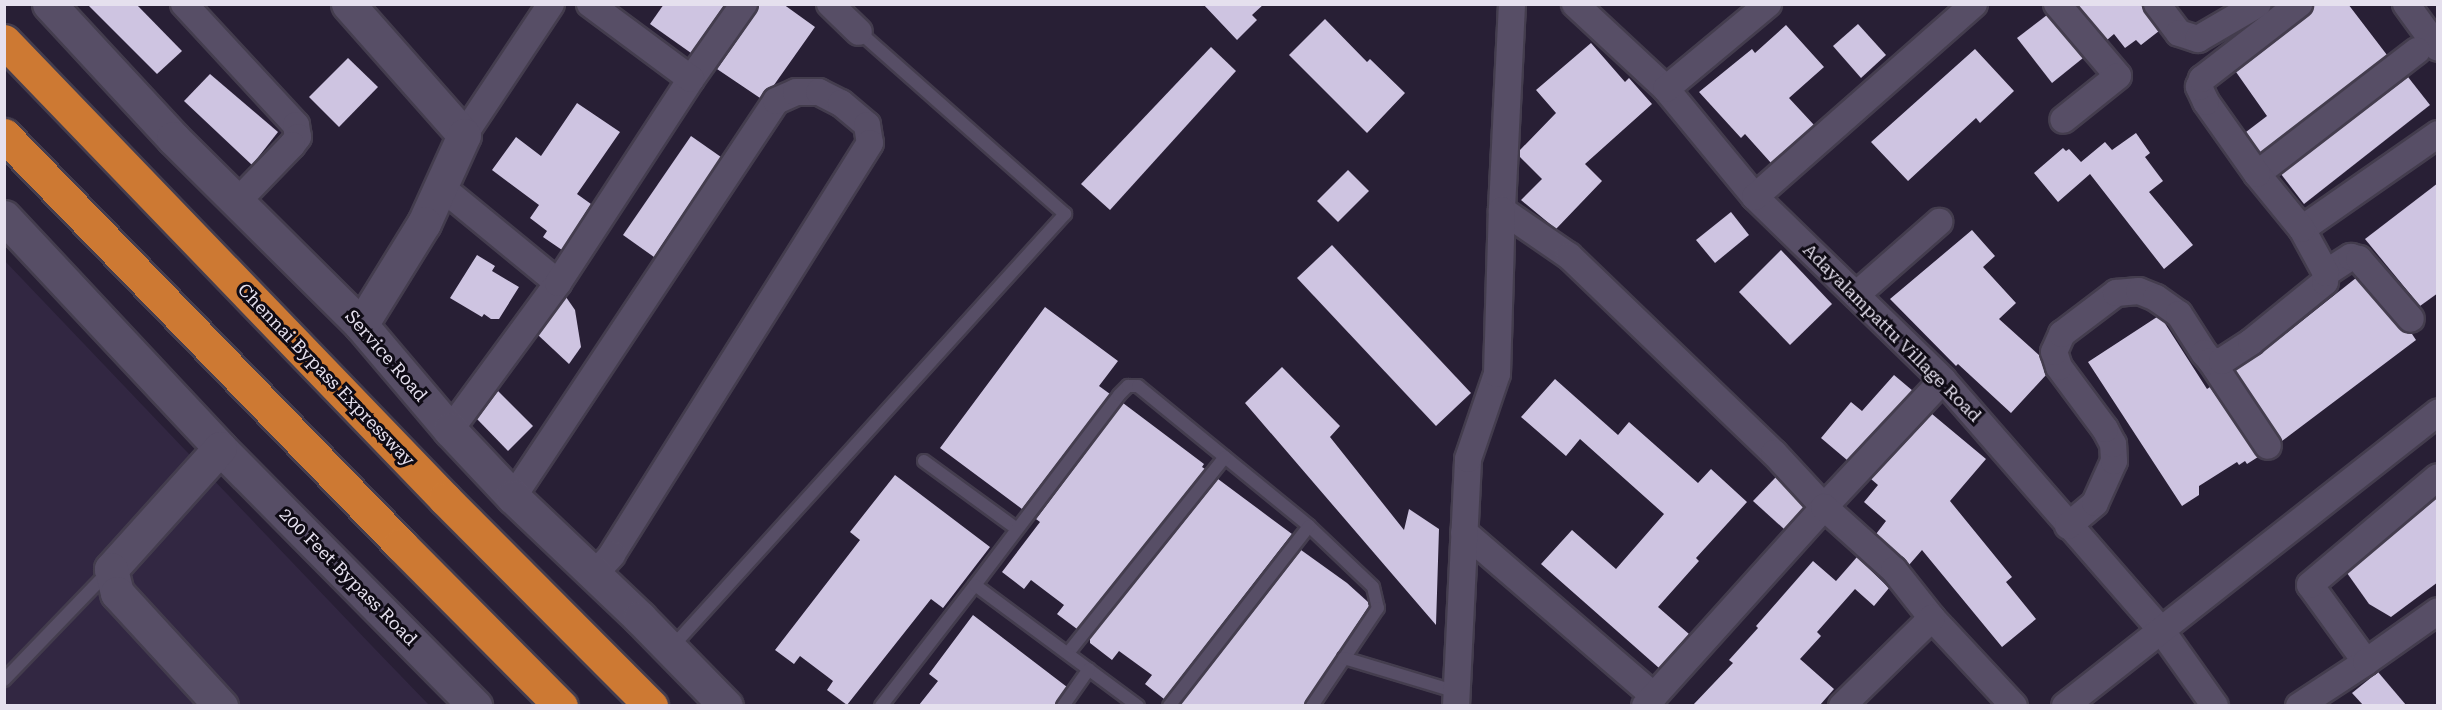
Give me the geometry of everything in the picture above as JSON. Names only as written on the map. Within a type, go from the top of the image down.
[{"type":"highway","name":"Chennai Bypass Expressway","points":[[4,41],[445,499],[651,705]]},
{"type":"highway","points":[[4,135],[384,528],[561,705]]},
{"type":"street","name":"Service Road","points":[[49,4],[237,202],[361,325],[450,430],[520,487],[603,565],[670,649],[726,705]]},
{"type":"street","points":[[184,4],[296,125],[298,136],[292,145],[237,202]]},
{"type":"street","points":[[348,4],[464,135]]},
{"type":"street","points":[[361,325],[424,223],[464,135],[551,4]]},
{"type":"street","points":[[590,4],[691,79]]},
{"type":"street","points":[[450,430],[558,283],[691,79],[744,4]]},
{"type":"street","points":[[830,4],[860,32]]},
{"type":"street","points":[[1456,699],[1468,459],[1497,374],[1512,4]]},
{"type":"street","name":"Adayalampattu Village Road","points":[[1575,4],[1666,89],[1755,197],[1943,380],[2161,630],[2215,705]]},
{"type":"street","points":[[1666,89],[1768,4]]},
{"type":"street","points":[[1755,197],[1974,4]]},
{"type":"street","points":[[2057,4],[2118,76],[2063,120]]},
{"type":"street","points":[[2157,4],[2179,33],[2198,39],[2258,4]]},
{"type":"street","points":[[2211,361],[2222,361],[2252,342],[2325,282],[2326,273],[2302,229],[2257,174],[2206,102],[2199,87],[2202,79],[2299,4]]},
{"type":"street","points":[[2257,174],[2427,50],[2406,4]]},
{"type":"street","points":[[520,487],[777,101],[796,92],[819,92],[841,103],[867,125],[870,143],[603,565]]},
{"type":"street","points":[[2302,229],[2438,134]]},
{"type":"street","points":[[440,186],[558,283]]},
{"type":"street","points":[[1502,210],[1569,256],[1774,453],[1824,507],[1894,570],[1932,618],[2014,705]]},
{"type":"street","name":"200 Feet Bypass Road","points":[[4,216],[220,448],[475,705]]},
{"type":"street","points":[[1856,295],[1939,222]]},
{"type":"street","points":[[2326,273],[2351,257],[2359,259],[2411,319]]},
{"type":"street","points":[[2068,526],[2095,503],[2115,461],[2113,444],[2105,429],[2059,367],[2054,352],[2062,334],[2116,293],[2139,291],[2156,298],[2179,314],[2268,446]]},
{"type":"street","points":[[1464,532],[1649,701],[1824,507],[1943,380]]},
{"type":"street","points":[[2065,705],[2438,412]]},
{"type":"street","points":[[207,701],[117,593],[111,569],[220,448]]},
{"type":"street","points":[[2366,662],[2310,585],[2438,477]]},
{"type":"street","points":[[2299,705],[2366,662],[2438,611]]},
{"type":"street","points":[[1842,705],[1932,618]]},
{"type":"lane","points":[[670,649],[1065,214],[860,32]]},
{"type":"lane","points":[[881,705],[1128,386],[1143,389],[1309,526],[1373,587],[1378,608],[1312,705]]},
{"type":"lane","points":[[1068,653],[1225,457]]},
{"type":"lane","points":[[924,461],[1017,530]]},
{"type":"lane","points":[[1169,705],[1309,526]]},
{"type":"lane","points":[[4,680],[111,569]]},
{"type":"lane","points":[[975,585],[1138,705]]},
{"type":"lane","points":[[1344,658],[1456,699]]},
{"type":"lane","points":[[1063,705],[1089,669]]},
{"type":"shaded area","points":[[4,260],[373,647],[429,705],[5,705]]},
{"type":"building","points":[[87,4],[136,4],[182,51],[157,74]]},
{"type":"building","points":[[664,4],[725,4],[691,53],[650,24]]},
{"type":"building","points":[[759,4],[783,4],[815,27],[774,85],[760,98],[717,69],[756,13]]},
{"type":"building","points":[[1203,4],[1264,4],[1252,15],[1257,20],[1237,40]]},
{"type":"building","points":[[2077,4],[2140,4],[2159,31],[2141,45],[2136,40],[2125,48],[2114,34],[2107,40]]},
{"type":"building","points":[[2314,4],[2348,4],[2387,55],[2260,153],[2246,132],[2267,116],[2236,72],[2308,16]]},
{"type":"building","points":[[2047,15],[2083,58],[2052,83],[2017,38]]},
{"type":"building","points":[[1325,19],[1367,62],[1370,59],[1405,93],[1367,133],[1289,55]]},
{"type":"building","points":[[1858,24],[1886,55],[1861,78],[1833,46]]},
{"type":"building","points":[[1786,25],[1824,67],[1789,98],[1814,125],[1771,163],[1745,134],[1741,138],[1699,92],[1752,49],[1755,53]]},
{"type":"building","points":[[1591,43],[1625,82],[1629,78],[1652,104],[1585,164],[1602,181],[1556,229],[1521,200],[1542,179],[1520,157],[1520,150],[1556,113],[1536,90]]},
{"type":"building","points":[[1211,47],[1236,71],[1110,210],[1081,184]]},
{"type":"building","points":[[1975,49],[2014,91],[1980,123],[1976,118],[1908,181],[1871,142]]},
{"type":"building","points":[[348,58],[378,87],[339,127],[309,97]]},
{"type":"building","points":[[210,74],[278,132],[252,165],[184,101]]},
{"type":"building","points":[[2408,77],[2430,105],[2304,204],[2281,174]]},
{"type":"building","points":[[577,103],[620,132],[577,194],[591,204],[562,250],[543,237],[547,231],[530,218],[539,205],[492,170],[516,137],[541,156]]},
{"type":"building","points":[[2136,133],[2150,153],[2145,157],[2163,181],[2149,192],[2193,245],[2164,269],[2090,174],[2058,202],[2034,173],[2063,148],[2066,151],[2069,149],[2081,162],[2105,142],[2112,150]]},
{"type":"building","points":[[691,136],[721,157],[654,257],[623,235]]},
{"type":"building","points":[[1348,170],[1369,191],[1338,222],[1317,201]]},
{"type":"building","points":[[2438,183],[2438,293],[2420,306],[2365,239]]},
{"type":"building","points":[[1731,212],[1749,235],[1715,263],[1696,240]]},
{"type":"building","points":[[1972,230],[1995,256],[1983,267],[2016,303],[1999,319],[2040,356],[2046,375],[2011,413],[1958,364],[1956,366],[1890,299]]},
{"type":"building","points":[[1332,245],[1471,393],[1436,426],[1297,278]]},
{"type":"building","points":[[1781,250],[1832,304],[1790,345],[1739,292]]},
{"type":"building","points":[[477,255],[495,266],[492,271],[519,287],[499,319],[491,319],[484,314],[482,317],[450,298]]},
{"type":"building","points":[[2356,278],[2400,329],[2412,334],[2416,340],[2282,441],[2235,370],[2260,354]]},
{"type":"building","points":[[566,297],[575,310],[581,347],[569,364],[538,335]]},
{"type":"building","points":[[1045,307],[1118,361],[1099,386],[1110,394],[1022,509],[940,448]]},
{"type":"building","points":[[2157,317],[2164,322],[2207,389],[2210,387],[2258,457],[2247,464],[2245,461],[2239,465],[2237,462],[2199,486],[2199,495],[2182,506],[2088,362]]},
{"type":"building","points":[[1282,367],[1340,426],[1330,437],[1404,530],[1409,509],[1439,529],[1436,625],[1245,403]]},
{"type":"building","points":[[1894,375],[1913,391],[1847,460],[1821,438],[1851,402],[1862,411]]},
{"type":"building","points":[[1555,379],[1618,435],[1629,422],[1698,483],[1711,469],[1747,502],[1696,558],[1699,561],[1658,607],[1689,634],[1659,668],[1541,564],[1572,530],[1616,569],[1664,514],[1580,439],[1566,456],[1521,417]]},
{"type":"building","points":[[498,391],[533,426],[508,451],[477,419]]},
{"type":"building","points":[[1123,403],[1204,464],[1202,467],[1205,469],[1077,629],[1057,614],[1064,605],[1031,580],[1024,589],[1002,572],[1040,522],[1036,519]]},
{"type":"building","points":[[1932,414],[1986,459],[1950,501],[2012,577],[2006,582],[2036,619],[2002,647],[1922,550],[1909,565],[1876,534],[1886,521],[1864,502],[1878,485],[1871,479]]},
{"type":"building","points":[[895,475],[990,547],[943,608],[931,599],[847,705],[827,690],[833,681],[800,656],[794,664],[775,650],[860,540],[850,532]]},
{"type":"building","points":[[1776,477],[1804,507],[1784,529],[1753,501]]},
{"type":"building","points":[[1218,479],[1292,534],[1164,699],[1145,684],[1152,675],[1119,651],[1112,660],[1090,643],[1090,638]]},
{"type":"building","points":[[2438,497],[2438,582],[2391,617],[2369,604],[2347,573]]},
{"type":"building","points":[[1301,550],[1347,583],[1368,602],[1369,606],[1304,705],[1180,705]]},
{"type":"building","points":[[1857,557],[1889,588],[1874,606],[1855,589],[1817,632],[1821,636],[1800,659],[1834,689],[1820,705],[1693,705],[1733,663],[1729,660],[1813,561],[1836,581]]},
{"type":"building","points":[[973,615],[1067,687],[1055,705],[919,705],[938,681],[929,674]]},
{"type":"building","points":[[2378,672],[2406,705],[2363,705],[2352,693]]}]
